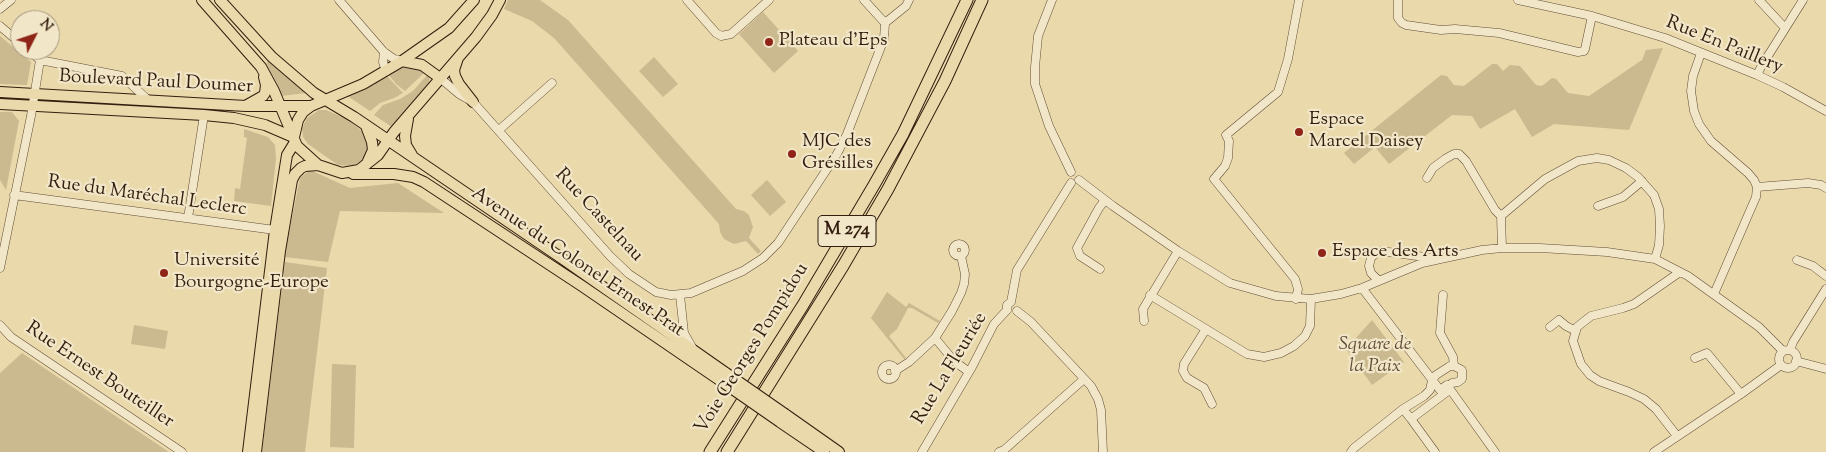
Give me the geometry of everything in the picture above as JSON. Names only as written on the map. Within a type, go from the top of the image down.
[{"type":"highway","name":"Voie Georges Pompidou","points":[[710,452],[803,305],[874,185],[912,117],[967,0]]},
{"type":"highway","name":"Voie Georges Pompidou","points":[[727,452],[843,266],[888,189],[945,81],[982,0]]},
{"type":"main road","points":[[202,0],[261,67],[274,91],[294,139],[304,154],[318,165],[342,173],[355,172],[378,155],[388,140],[484,26],[500,0]]},
{"type":"main road","points":[[220,0],[272,57],[326,101],[365,125],[370,135],[373,150],[365,166]]},
{"type":"main road","points":[[248,452],[275,230],[287,155],[294,139],[298,120],[303,112],[311,106],[363,84],[402,61],[449,28],[474,0]]},
{"type":"main road","points":[[458,58],[454,70],[455,76],[473,102]]},
{"type":"main road","points":[[402,61],[422,65],[440,78]]},
{"type":"main road","points":[[246,106],[265,93],[266,85],[261,67]]},
{"type":"main road","name":"Boulevard Paul Doumer","points":[[0,92],[246,106],[311,106]]},
{"type":"main road","name":"Boulevard Paul Doumer","points":[[0,104],[234,118],[265,125],[294,139]]},
{"type":"main road","points":[[408,117],[405,128],[406,145],[416,160]]},
{"type":"main road","name":"Avenue du Colonel Ernest Prat","points":[[365,125],[695,351],[724,377]]},
{"type":"main road","points":[[256,452],[280,251],[292,180],[301,168],[318,165]]},
{"type":"main road","name":"Avenue du Colonel Ernest Prat","points":[[342,173],[394,174],[413,177],[424,182],[724,377],[782,418]]},
{"type":"main road","points":[[782,418],[824,452]]},
{"type":"main road","points":[[782,418],[839,452]]},
{"type":"street","points":[[0,9],[10,0]]},
{"type":"street","points":[[339,0],[384,52],[394,59],[402,61]]},
{"type":"street","points":[[686,0],[721,36],[730,34],[769,0]]},
{"type":"street","points":[[864,0],[885,23],[906,6],[910,0]]},
{"type":"street","points":[[1052,0],[1038,36],[1034,67],[1035,84],[1049,126],[1072,172],[1078,174],[1079,180],[1105,200],[1178,251],[1230,283],[1276,296],[1311,299],[1362,288],[1410,266],[1482,250],[1502,248],[1608,252],[1655,259],[1680,272],[1714,294],[1759,327],[1787,351],[1796,356],[1796,361],[1791,367],[1786,368],[1781,365],[1779,359],[1787,351],[1826,289]]},
{"type":"street","points":[[1296,299],[1298,290],[1296,279],[1214,179],[1225,166],[1228,158],[1230,149],[1226,135],[1278,92],[1288,59],[1299,0]]},
{"type":"street","points":[[1398,0],[1398,18],[1406,25],[1441,30],[1455,29],[1499,33],[1578,52],[1585,49],[1592,16]]},
{"type":"street","name":"Rue En Paillery","points":[[1518,0],[1592,16],[1657,36],[1757,75],[1826,111]]},
{"type":"street","points":[[1759,0],[1785,28]]},
{"type":"street","points":[[1757,75],[1803,0]]},
{"type":"street","name":"Rue Castelnau","points":[[440,78],[459,94],[473,102],[620,266],[656,292],[680,295],[702,289],[748,268],[763,258],[778,243],[825,173],[847,134],[884,39],[885,23]]},
{"type":"street","points":[[0,26],[10,34]]},
{"type":"street","points":[[384,52],[383,62],[386,71]]},
{"type":"street","points":[[1701,53],[1691,91],[1694,111],[1699,124],[1711,141],[1754,180],[1757,187],[1756,197],[1714,294]]},
{"type":"street","points":[[0,268],[33,106],[40,60],[122,76],[147,99]]},
{"type":"street","points":[[499,130],[552,83]]},
{"type":"street","points":[[188,218],[204,115]]},
{"type":"street","points":[[1427,178],[1433,168],[1452,154],[1459,154],[1466,161],[1495,210],[1501,216],[1502,248]]},
{"type":"street","points":[[1501,216],[1545,178],[1583,159],[1597,158],[1609,160],[1626,168],[1642,180],[1654,195],[1659,209],[1660,235],[1655,259]]},
{"type":"street","points":[[1071,183],[1068,175],[1072,172]]},
{"type":"street","points":[[1071,183],[1077,183],[1079,180]]},
{"type":"street","points":[[1598,206],[1622,197],[1642,180]]},
{"type":"street","points":[[1017,311],[1012,313],[1007,310],[1007,305],[1011,302],[1017,270],[1071,183]]},
{"type":"street","points":[[1757,187],[1808,183],[1826,188]]},
{"type":"street","name":"Rue du Maréchal Leclerc","points":[[14,195],[275,230]]},
{"type":"street","points":[[1100,269],[1080,256],[1077,248],[1105,200]]},
{"type":"street","points":[[1144,321],[1143,309],[1178,251]]},
{"type":"street","points":[[1378,280],[1371,272],[1369,266],[1371,258],[1377,252],[1436,259]]},
{"type":"street","points":[[895,371],[903,367],[935,338],[952,312],[961,293],[965,274],[961,256]]},
{"type":"street","points":[[1797,260],[1813,266],[1826,276]]},
{"type":"street","points":[[1677,436],[1656,409],[1644,399],[1590,376],[1577,356],[1573,341],[1577,327],[1592,316],[1634,304],[1680,272]]},
{"type":"street","points":[[1362,288],[1440,390],[1447,385],[1448,387]]},
{"type":"street","points":[[680,295],[684,333],[695,351]]},
{"type":"street","points":[[1150,295],[1247,354],[1264,357],[1281,353],[1294,346],[1306,336],[1310,326],[1311,299]]},
{"type":"street","points":[[1443,295],[1440,333],[1452,357],[1454,366]]},
{"type":"street","points":[[1011,302],[1015,302],[1018,305],[1017,311]]},
{"type":"street","name":"Rue La Fleuriée","points":[[922,450],[969,372],[994,324],[1007,310]]},
{"type":"street","points":[[1017,311],[1031,322],[1095,393],[1100,405],[1103,452]]},
{"type":"street","points":[[1550,327],[1559,320],[1566,326],[1576,330]]},
{"type":"street","name":"Rue Ernest Bouteiller","points":[[0,325],[11,337],[182,452]]},
{"type":"street","points":[[1206,329],[1184,364],[1183,371],[1187,378],[1204,388],[1212,404]]},
{"type":"street","points":[[935,338],[954,361],[969,372]]},
{"type":"street","points":[[1695,358],[1707,353],[1741,394]]},
{"type":"street","points":[[1796,361],[1826,369]]},
{"type":"street","points":[[1654,452],[1781,365]]},
{"type":"street","points":[[1351,452],[1403,409],[1424,396],[1430,390],[1432,380],[1445,368],[1454,366],[1462,370],[1462,380],[1452,383],[1448,387],[1448,392],[1411,419]]},
{"type":"street","points":[[999,452],[1004,450],[1084,379]]},
{"type":"street","points":[[1448,387],[1495,452]]},
{"type":"street","points":[[1403,409],[1436,452]]},
{"type":"green space","points":[[508,0],[540,0],[568,20],[736,209],[744,211],[749,215],[753,227],[749,238],[761,251],[758,254],[746,241],[734,244],[724,239],[720,232],[719,224],[554,38],[532,21],[504,9]]},
{"type":"green space","name":"Plateau d'Eps","points":[[763,12],[798,51],[774,73],[739,34]]},
{"type":"green space","points":[[0,36],[10,44],[10,60],[29,60],[31,62],[27,85],[0,84]]},
{"type":"green space","points":[[1663,48],[1629,130],[1554,124],[1532,137],[1515,109],[1480,129],[1472,116],[1452,115],[1389,164],[1375,147],[1354,164],[1344,153],[1441,75],[1447,76],[1454,85],[1464,86],[1492,64],[1497,64],[1503,71],[1510,65],[1520,66],[1536,85],[1542,86],[1552,78],[1556,79],[1568,93],[1589,96],[1642,60],[1646,50]]},
{"type":"green space","points":[[654,57],[678,84],[663,97],[639,71]]},
{"type":"green space","points":[[269,59],[306,93],[281,96],[265,66]]},
{"type":"green space","points":[[403,66],[425,72],[405,91],[388,74]]},
{"type":"green space","points":[[428,74],[430,77],[429,83],[392,127],[374,115],[383,105],[400,99],[413,91]]},
{"type":"green space","points":[[386,75],[403,93],[380,103],[370,111],[346,95]]},
{"type":"green space","points":[[319,110],[326,110],[347,119],[362,131],[370,147],[367,156],[353,166],[338,165],[308,144],[303,137],[302,128],[307,118]]},
{"type":"green space","points":[[0,112],[12,112],[19,121],[6,190],[0,180]]},
{"type":"green space","points":[[244,129],[268,137],[275,145],[276,158],[271,206],[234,201],[235,188],[240,189],[247,138],[244,137]]},
{"type":"green space","points":[[310,170],[350,188],[398,183],[444,213],[340,211],[328,262],[284,257],[300,178]]},
{"type":"green space","points":[[767,180],[786,202],[770,216],[751,195]]},
{"type":"green space","points":[[285,262],[327,268],[305,452],[262,452]]},
{"type":"green space","points":[[887,292],[906,307],[909,303],[940,321],[938,323],[912,308],[908,308],[897,329],[889,336],[906,358],[904,359],[871,318]]},
{"type":"green space","name":"Square de la Paix","points":[[1372,320],[1404,362],[1372,385],[1346,349]]},
{"type":"green space","points":[[134,325],[168,331],[165,349],[131,344]]},
{"type":"green space","points":[[22,353],[169,452],[0,452],[0,373]]},
{"type":"green space","points":[[332,364],[356,365],[354,448],[330,447]]},
{"type":"place","name":"Plateau d'Eps","points":[[769,42]]},
{"type":"place","name":"Espace Marcel Daisey","points":[[1299,132]]},
{"type":"place","name":"MJC des Grésilles","points":[[792,154]]},
{"type":"place","name":"Espace des Arts","points":[[1322,253]]},
{"type":"place","name":"Université Bourgogne-Europe","points":[[164,273]]}]
